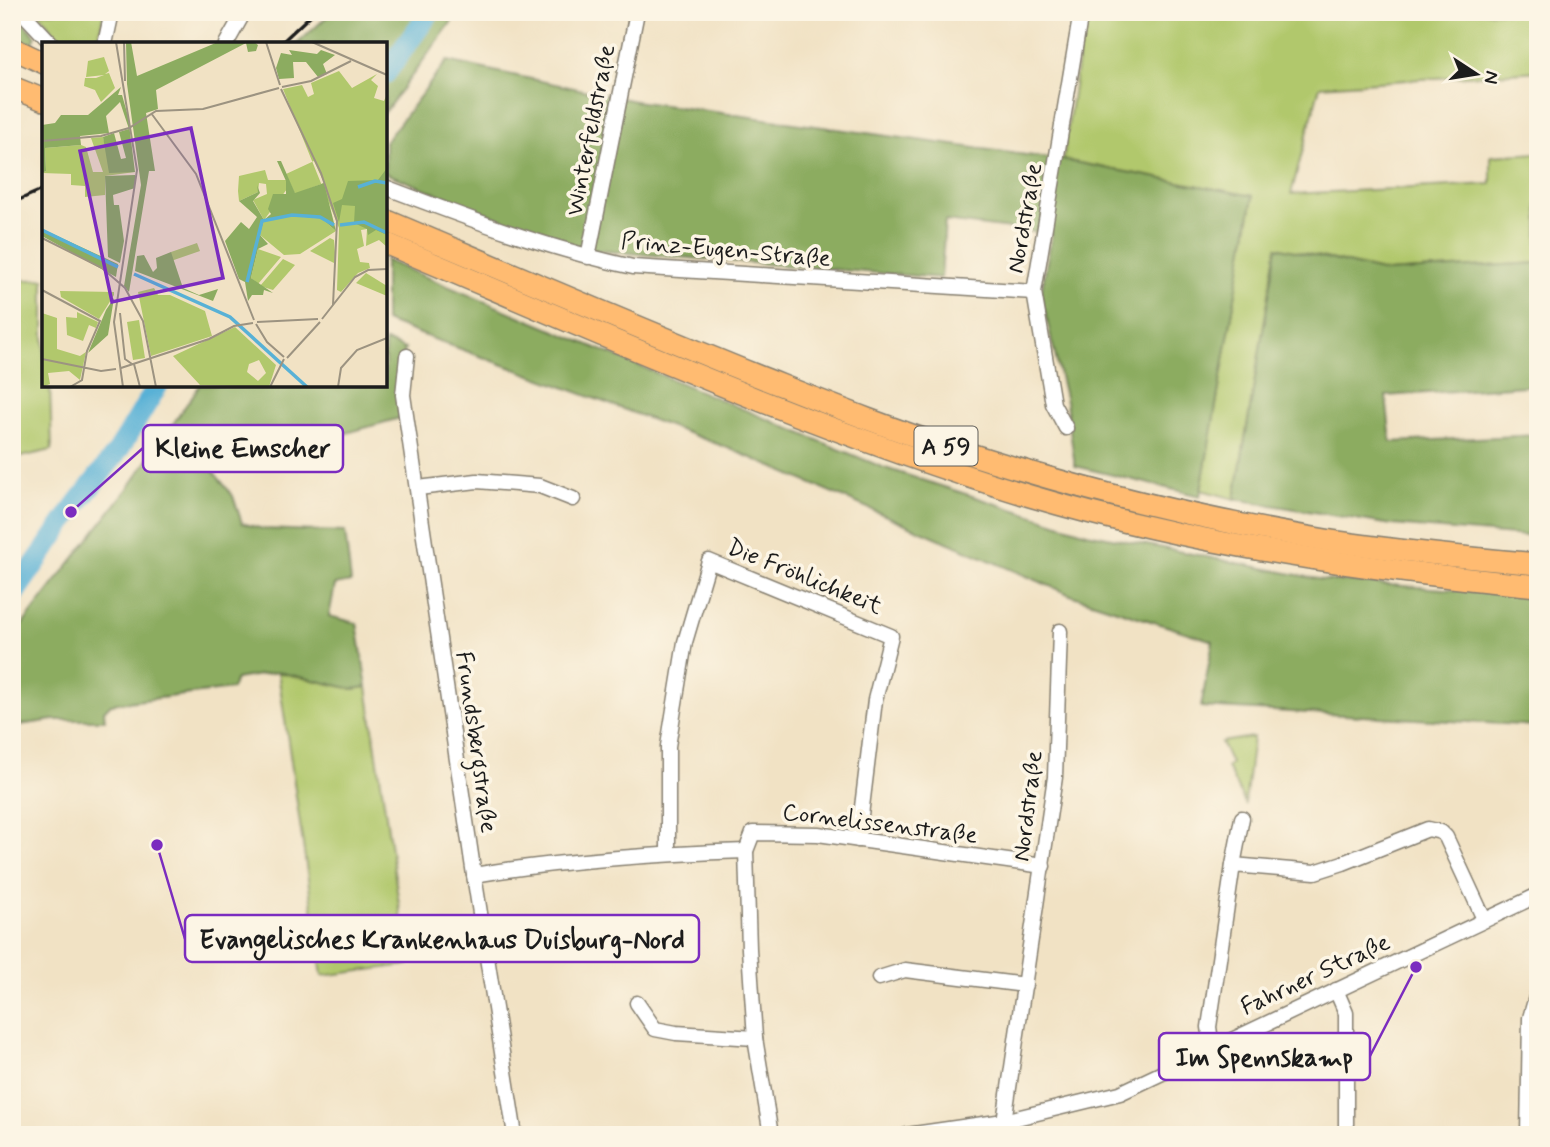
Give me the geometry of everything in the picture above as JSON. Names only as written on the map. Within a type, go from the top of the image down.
[{"type":"highway","points":[[12,48],[42,62]]},
{"type":"highway","points":[[12,63],[42,75]]},
{"type":"highway","points":[[12,86],[42,99]]},
{"type":"highway","points":[[12,99],[42,107]]},
{"type":"highway","name":"A 59","points":[[387,221],[841,409],[1039,475],[1152,505],[1332,541],[1445,556],[1538,564]]},
{"type":"highway","name":"A 59","points":[[387,244],[834,430],[1033,496],[1133,523],[1329,562],[1538,586]]},
{"type":"street","points":[[22,12],[50,42]]},
{"type":"street","points":[[105,42],[112,12]]},
{"type":"street","points":[[227,42],[244,12]]},
{"type":"street","name":"Winterfeldstraße","points":[[588,257],[637,12]]},
{"type":"street","name":"Nordstraße","points":[[1066,428],[1053,404],[1034,292],[1081,12]]},
{"type":"street","name":"Prinz-Eugen-Straße","points":[[387,188],[484,224],[588,257],[634,267],[1034,292]]},
{"type":"street","name":"Frundsbergstraße","points":[[407,356],[403,396],[515,1135]]},
{"type":"street","points":[[418,488],[477,481],[540,486],[573,499]]},
{"type":"street","name":"Die Fröhlichkeit","points":[[668,854],[668,746],[685,642],[709,561],[891,636],[875,700],[858,839]]},
{"type":"street","name":"Nordstraße","points":[[1003,1128],[1055,777],[1060,631]]},
{"type":"street","points":[[1212,1048],[1209,1027],[1242,818]]},
{"type":"street","points":[[1233,865],[1315,872],[1429,829],[1435,830],[1446,836],[1484,919]]},
{"type":"street","name":"Cornelissenstraße","points":[[746,851],[753,833],[818,834],[1043,866]]},
{"type":"street","points":[[474,875],[524,867],[668,854],[746,851],[755,1038],[771,1135]]},
{"type":"street","name":"Fahrner Straße","points":[[907,1135],[1003,1128],[1120,1093],[1538,895]]},
{"type":"street","points":[[879,978],[905,970],[1025,985]]},
{"type":"street","points":[[1336,990],[1346,1013],[1346,1135]]},
{"type":"street","points":[[1528,1135],[1530,1018],[1536,997]]},
{"type":"street","points":[[637,1003],[655,1029],[676,1033],[755,1038]]},
{"type":"green space","points":[[12,12],[36,36],[31,47],[12,36]]},
{"type":"green space","points":[[38,12],[104,12],[97,42],[60,39]]},
{"type":"green space","points":[[332,12],[459,12],[387,109],[387,42],[299,42]]},
{"type":"green space","points":[[1085,12],[1538,12],[1538,71],[1320,86],[1291,194],[1491,184],[1491,156],[1538,153],[1538,263],[1386,272],[1277,247],[1235,499],[1201,490],[1253,196],[1063,160]]},
{"type":"green space","points":[[447,61],[635,101],[1063,160],[1253,196],[1200,496],[1075,466],[1066,402],[1041,294],[1052,234],[945,221],[941,278],[578,249],[387,174],[387,139]]},
{"type":"green space","points":[[1277,247],[1386,272],[1538,263],[1538,385],[1386,396],[1391,442],[1538,435],[1538,537],[1392,525],[1235,499]]},
{"type":"green space","points":[[387,261],[882,467],[1087,533],[1323,580],[1538,596],[1538,726],[1201,707],[1213,641],[1073,596],[728,448],[387,322]]},
{"type":"green space","points":[[42,279],[42,387],[50,387],[52,450],[12,459],[12,281]]},
{"type":"green space","points":[[387,342],[405,349],[397,381],[400,418],[308,444],[250,442],[210,467],[233,496],[242,523],[263,529],[345,532],[351,582],[335,585],[329,616],[357,623],[367,687],[353,689],[278,672],[236,679],[232,689],[111,704],[104,711],[105,720],[54,720],[12,726],[12,638],[129,487],[199,387],[387,387]]},
{"type":"green space","points":[[278,672],[353,689],[367,687],[408,965],[322,976]]},
{"type":"green space","points":[[1253,737],[1245,803],[1227,767],[1231,763],[1221,742]]},
{"type":"waterway","points":[[387,71],[430,12]]},
{"type":"waterway","points":[[12,597],[71,512],[118,451],[157,387]]},
{"type":"railway","points":[[282,42],[314,12]]},
{"type":"railway","points":[[12,203],[42,190]]},
{"type":"place","name":"Kleine Emscher","points":[[71,512]]},
{"type":"place","name":"Evangelisches Krankenhaus Duisburg-Nord","points":[[157,845]]},
{"type":"place","name":"Im Spennskamp","points":[[1416,967]]}]
